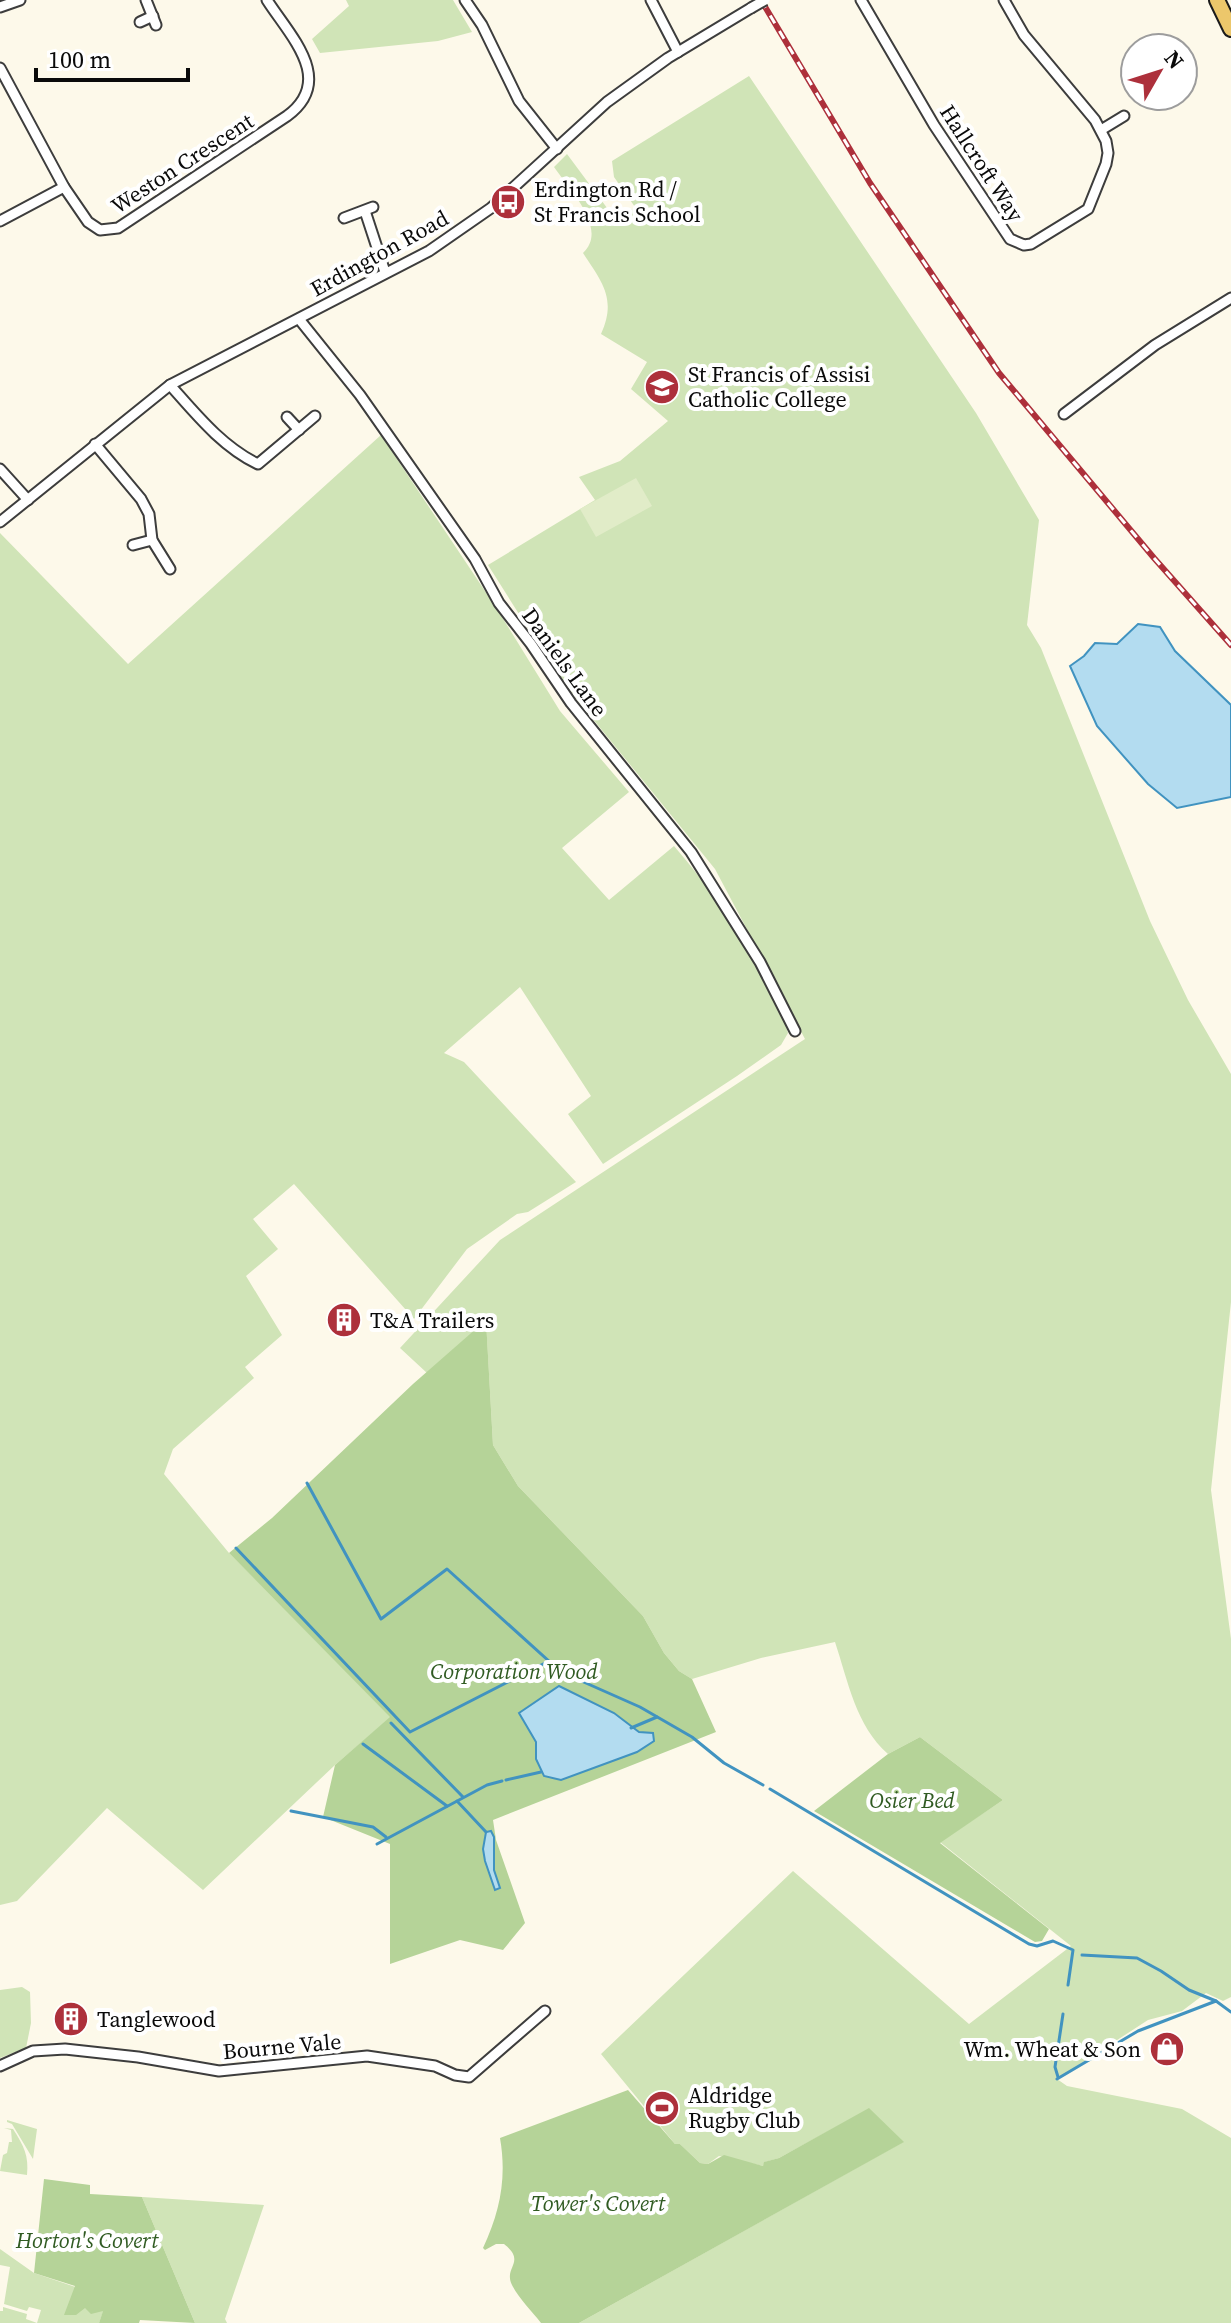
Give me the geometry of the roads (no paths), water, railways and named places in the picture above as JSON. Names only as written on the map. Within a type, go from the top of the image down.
[{"type":"main road","points":[[1217,0],[1231,29]]},
{"type":"street","points":[[0,7],[20,0]]},
{"type":"street","points":[[140,22],[154,20],[146,0]]},
{"type":"street","name":"Weston Crescent","points":[[0,68],[64,187],[88,222],[100,230],[118,228],[295,110],[308,89],[309,67],[267,0]]},
{"type":"street","points":[[465,0],[482,25],[519,101],[557,149]]},
{"type":"street","points":[[651,0],[678,52]]},
{"type":"street","name":"Erdington Road","points":[[0,522],[170,385],[429,251],[491,208],[607,102],[678,52],[765,0]]},
{"type":"street","name":"Hallcroft Way","points":[[861,0],[934,125],[1010,239],[1031,244],[1088,209],[1106,164],[1106,141],[1101,130]]},
{"type":"street","points":[[1004,0],[1024,35],[1101,130],[1124,116]]},
{"type":"street","points":[[0,221],[64,187]]},
{"type":"street","points":[[344,218],[369,209],[385,272]]},
{"type":"street","points":[[1064,414],[1155,345],[1231,298]]},
{"type":"street","name":"Daniels Lane","points":[[299,319],[360,395],[475,559],[499,603],[571,703],[691,852],[760,962],[795,1031]]},
{"type":"street","points":[[170,385],[206,425],[247,459],[258,464],[315,416]]},
{"type":"street","points":[[287,417],[299,430]]},
{"type":"street","points":[[95,444],[141,499],[149,514],[152,540],[170,569]]},
{"type":"street","points":[[0,469],[28,500]]},
{"type":"street","points":[[133,545],[152,540]]},
{"type":"street","name":"Bourne Vale","points":[[0,2066],[33,2051],[65,2049],[138,2057],[219,2071],[367,2056],[435,2066],[455,2075],[469,2077],[545,2011]]},
{"type":"water","points":[[1138,624],[1160,627],[1175,651],[1231,705],[1231,797],[1177,808],[1148,784],[1097,726],[1070,666],[1095,643],[1117,644]]},
{"type":"water","points":[[559,1686],[614,1713],[639,1732],[653,1733],[654,1741],[637,1752],[561,1780],[544,1776],[536,1759],[536,1742],[519,1713]]},
{"type":"water","points":[[491,1831],[494,1837],[494,1870],[500,1888],[495,1890],[483,1849],[486,1832]]},
{"type":"waterway","points":[[307,1483],[381,1619],[447,1569],[561,1672],[640,1707],[692,1737],[724,1763],[763,1785]]},
{"type":"waterway","points":[[236,1548],[410,1732],[547,1662]]},
{"type":"waterway","points":[[631,1728],[657,1717]]},
{"type":"waterway","points":[[391,1723],[463,1797]]},
{"type":"waterway","points":[[363,1744],[447,1806]]},
{"type":"waterway","points":[[506,1780],[541,1772]]},
{"type":"waterway","points":[[377,1844],[487,1785],[502,1781]]},
{"type":"waterway","points":[[770,1789],[1029,1944],[1037,1946],[1053,1941],[1073,1950],[1068,1985]]},
{"type":"waterway","points":[[457,1801],[486,1832]]},
{"type":"waterway","points":[[291,1811],[373,1827],[386,1837]]},
{"type":"waterway","points":[[1082,1955],[1137,1958],[1189,1990],[1216,2001]]},
{"type":"waterway","points":[[1057,2079],[1138,2031],[1216,2001],[1231,2012]]},
{"type":"waterway","points":[[1058,2077],[1055,2067],[1063,2014]]},
{"type":"railway","points":[[761,0],[870,183],[999,373],[1231,645]]},
{"type":"place","name":"Erdington Rd / St Francis School","points":[[508,202]]},
{"type":"place","name":"St Francis of Assisi Catholic College","points":[[662,387]]},
{"type":"place","name":"T&A Trailers","points":[[344,1320]]},
{"type":"place","name":"Tanglewood","points":[[71,2019]]},
{"type":"place","name":"Wm. Wheat & Son","points":[[1167,2049]]},
{"type":"place","name":"Aldridge Rugby Club","points":[[662,2108]]},
{"type":"park label","name":"Corporation Wood","points":[[514,1671]]},
{"type":"park label","name":"Osier Bed","points":[[912,1800]]},
{"type":"park label","name":"Tower's Covert","points":[[598,2203]]},
{"type":"park label","name":"Horton's Covert","points":[[87,2240]]}]
